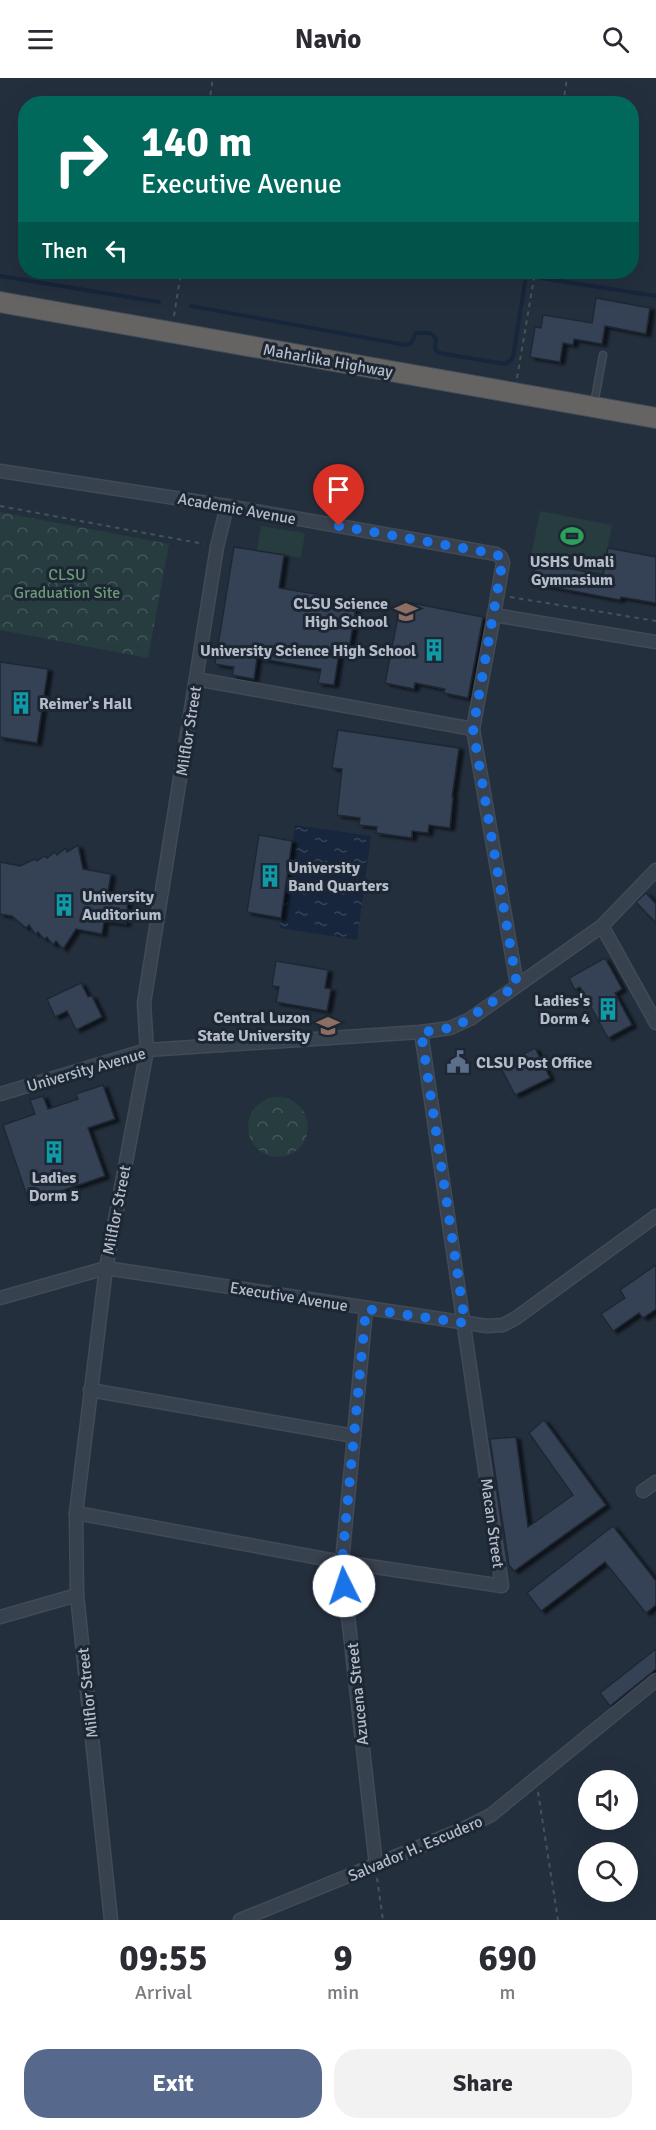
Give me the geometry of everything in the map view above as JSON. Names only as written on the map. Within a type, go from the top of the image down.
[{"type":"highway","name":"Maharlika Highway","points":[[0,302],[656,418]]},
{"type":"street","name":"Academic Avenue","points":[[0,471],[227,506],[499,555],[503,563],[473,729]]},
{"type":"street","name":"Milflor Street","points":[[111,1920],[77,1595],[75,1513],[105,1268],[147,1050],[144,1003],[217,547],[227,506]]},
{"type":"street","points":[[494,615],[656,642]]},
{"type":"street","points":[[196,680],[473,729],[517,985]]},
{"type":"street","name":"University Avenue","points":[[0,1094],[147,1050],[421,1032],[459,1025],[602,926],[656,870]]},
{"type":"street","points":[[602,926],[656,1023]]},
{"type":"street","name":"Macan Street","points":[[75,1513],[342,1562],[502,1586],[421,1032]]},
{"type":"street","name":"Executive Avenue","points":[[0,1298],[105,1268],[366,1309],[496,1326],[509,1323],[656,1216]]},
{"type":"street","name":"Azucena Street","points":[[366,1309],[342,1562],[376,1865]]},
{"type":"street","points":[[90,1390],[354,1436]]},
{"type":"street","points":[[643,1491],[656,1482]]},
{"type":"street","points":[[0,1617],[77,1595]]},
{"type":"street","name":"Salvador H. Escudero","points":[[240,1920],[482,1820],[499,1809],[656,1680]]},
{"type":"lane","points":[[594,407],[603,355]]},
{"type":"path","points":[[210,96],[213,78]]},
{"type":"path","points":[[564,96],[567,78]]},
{"type":"path","points":[[171,331],[180,279]]},
{"type":"path","points":[[514,394],[534,279]]},
{"type":"path","points":[[0,506],[217,547]]},
{"type":"path","points":[[497,595],[656,621]]},
{"type":"path","points":[[536,1779],[558,1920]]},
{"type":"path","points":[[376,1865],[382,1920]]},
{"type":"green space","name":"USHS Umali Gymnasium","points":[[540,511],[612,525],[603,575],[530,561]]},
{"type":"green space","name":"CLSU Graduation Site","points":[[0,512],[169,544],[148,658],[0,630]]},
{"type":"green space","points":[[261,526],[305,533],[301,558],[257,550]]},
{"type":"green space","points":[[278,1097],[295,1102],[303,1110],[308,1127],[303,1144],[295,1152],[278,1157],[261,1152],[253,1144],[248,1127],[253,1110],[261,1102]]},
{"type":"water","points":[[295,825],[371,836],[357,940],[280,928]]},
{"type":"building","points":[[596,298],[650,308],[646,334],[605,326],[602,344],[574,339],[573,345],[563,343],[560,362],[530,357],[535,327],[541,328],[543,315],[592,323]]},
{"type":"building","points":[[234,547],[284,555],[279,588],[357,601],[349,649],[340,647],[334,685],[318,683],[321,669],[257,658],[254,679],[232,675],[234,667],[215,664]]},
{"type":"building","points":[[608,548],[656,557],[656,603],[621,597],[620,600],[532,583],[536,562],[603,575]]},
{"type":"building","name":"University Science High School","points":[[401,601],[483,617],[468,698],[444,693],[445,689],[415,683],[414,689],[385,683]]},
{"type":"building","name":"Reimer's Hall","points":[[0,662],[48,669],[37,743],[0,737]]},
{"type":"building","points":[[338,730],[459,748],[450,828],[429,825],[428,833],[412,831],[412,838],[376,833],[377,827],[359,825],[360,818],[337,815],[342,769],[332,768]]},
{"type":"building","name":"University Band Quarters","points":[[259,835],[292,841],[281,918],[247,912]]},
{"type":"building","name":"University Auditorium","points":[[78,845],[83,869],[111,874],[108,892],[128,896],[126,924],[104,921],[102,934],[76,929],[63,949],[56,941],[53,945],[47,937],[44,939],[38,932],[35,934],[29,925],[26,928],[12,916],[0,914],[0,862],[20,866],[35,859],[37,861],[44,856],[47,858],[55,852],[57,855],[66,848],[67,852]]},
{"type":"building","points":[[646,893],[656,904],[656,923],[636,902]]},
{"type":"building","name":"Ladies's Dorm 4","points":[[605,958],[622,989],[615,993],[632,1025],[608,1038],[580,987],[575,990],[569,978]]},
{"type":"building","points":[[276,961],[328,970],[325,988],[331,989],[327,1011],[276,1002],[279,987],[272,986]]},
{"type":"building","points":[[81,983],[88,997],[92,996],[102,1017],[76,1030],[67,1011],[55,1017],[47,999]]},
{"type":"building","points":[[535,1048],[550,1078],[515,1095],[500,1066]]},
{"type":"building","name":"Ladies Dorm 5","points":[[103,1085],[115,1119],[88,1128],[105,1176],[29,1202],[3,1125],[35,1114],[30,1100],[43,1096],[48,1109],[78,1099],[76,1094]]},
{"type":"building","points":[[656,1265],[656,1309],[643,1318],[639,1313],[613,1331],[601,1314],[625,1298],[620,1290]]},
{"type":"building","points":[[544,1420],[606,1505],[514,1571],[509,1565],[490,1439],[516,1437],[528,1527],[573,1495],[529,1433]]},
{"type":"building","points":[[613,1526],[656,1581],[656,1605],[646,1613],[605,1562],[541,1611],[527,1593]]},
{"type":"building","points":[[656,1649],[656,1669],[610,1706],[600,1693]]},
{"type":"waterway","points":[[0,276],[18,279]]},
{"type":"waterway","points":[[18,279],[159,302]]},
{"type":"waterway","points":[[547,279],[656,296]]},
{"type":"waterway","points":[[191,306],[406,345],[411,343],[416,333],[430,333],[436,338],[435,349],[439,353],[505,364],[513,357],[525,282]]},
{"type":"place","name":"USHS Umali Gymnasium","points":[[572,536]]},
{"type":"place","name":"CLSU Science High School","points":[[406,612]]},
{"type":"place","name":"University Science High School","points":[[434,650]]},
{"type":"place","name":"Reimer's Hall","points":[[21,703]]},
{"type":"place","name":"University Band Quarters","points":[[270,876]]},
{"type":"place","name":"University Auditorium","points":[[64,905]]},
{"type":"place","name":"Ladies's Dorm 4","points":[[608,1009]]},
{"type":"place","name":"Central Luzon State University","points":[[328,1026]]},
{"type":"place","name":"CLSU Post Office","points":[[458,1062]]},
{"type":"place","name":"Ladies Dorm 5","points":[[54,1152]]},
{"type":"route","points":[[339,526],[496,554],[503,559],[473,729],[517,985],[459,1025],[421,1032],[465,1323],[366,1309],[342,1562],[344,1586]]}]
